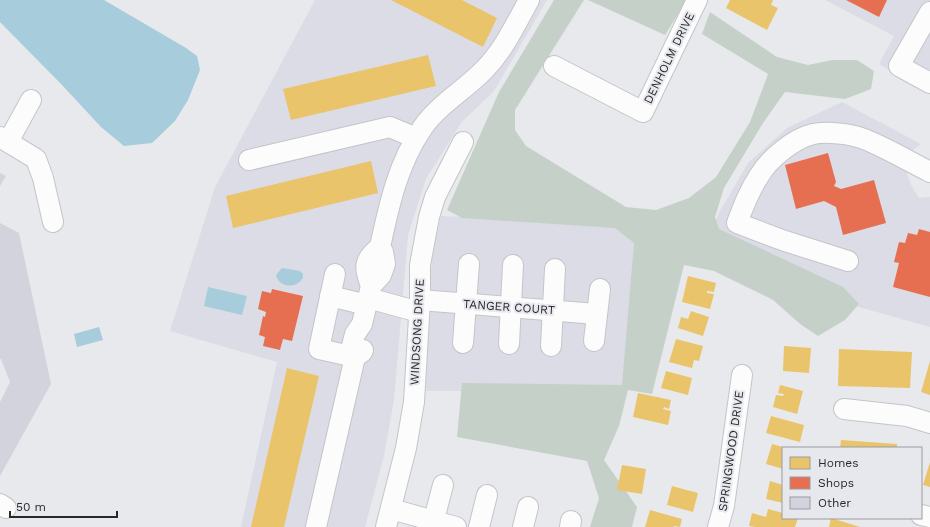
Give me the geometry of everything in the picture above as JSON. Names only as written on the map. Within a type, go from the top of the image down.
[{"type":"street","name":"DENHOLM DRIVE","points":[[554,66],[643,112],[697,0]]},
{"type":"street","points":[[919,0],[930,6]]},
{"type":"street","points":[[316,527],[355,357],[352,346],[367,303],[365,265],[374,251],[380,247],[397,178],[407,153],[423,126],[446,102],[484,70],[506,43],[526,1]]},
{"type":"street","points":[[930,12],[899,66],[930,83]]},
{"type":"street","points":[[32,100],[4,139],[36,159],[43,178],[53,222]]},
{"type":"street","points":[[249,160],[390,127],[416,138]]},
{"type":"street","points":[[848,261],[782,240],[737,223],[747,198],[759,175],[777,154],[798,140],[814,134],[844,134],[864,139],[930,172]]},
{"type":"street","name":"WINDSONG DRIVE","points":[[389,518],[406,448],[414,402],[420,306],[420,265],[429,217],[435,197],[463,142]]},
{"type":"street","points":[[463,342],[469,264]]},
{"type":"street","points":[[509,344],[513,266]]},
{"type":"street","points":[[552,346],[555,269]]},
{"type":"street","points":[[335,274],[318,349],[355,357]]},
{"type":"street","points":[[594,340],[600,289]]},
{"type":"street","name":"TANGER COURT","points":[[330,296],[367,303],[420,306],[466,304],[597,314]]},
{"type":"street","name":"SPRINGWOOD DRIVE","points":[[718,527],[724,506],[742,374]]},
{"type":"street","points":[[844,409],[907,416],[930,423]]},
{"type":"street","points":[[433,524],[443,484]]},
{"type":"street","points":[[479,527],[487,495]]},
{"type":"street","points":[[523,527],[528,507]]},
{"type":"street","points":[[389,518],[456,527]]},
{"type":"shaded area","points":[[315,0],[547,0],[494,91],[461,123],[426,179],[408,235],[394,400],[384,456],[365,527],[241,527],[277,362],[170,331],[215,187]]},
{"type":"shaded area","points":[[554,0],[584,0],[515,110],[515,130],[526,146],[626,207],[656,210],[689,198],[716,177],[750,122],[768,74],[702,34],[710,12],[777,57],[808,65],[832,60],[857,60],[874,71],[871,89],[845,99],[785,92],[763,123],[724,188],[715,217],[719,229],[843,287],[859,304],[845,320],[818,336],[800,324],[773,300],[714,271],[684,265],[652,394],[628,390],[619,426],[604,460],[637,507],[632,527],[590,527],[599,498],[587,461],[457,437],[462,383],[622,385],[634,243],[615,228],[462,218],[447,210],[499,92]]},
{"type":"shaded area","points":[[588,0],[687,0],[665,35]]},
{"type":"shaded area","points":[[825,0],[930,0],[930,94],[879,64],[894,36]]},
{"type":"shaded area","points":[[842,102],[921,144],[913,150],[906,171],[911,185],[919,198],[930,197],[930,327],[848,304],[712,229],[720,211],[748,163],[787,128]]},
{"type":"shaded area","points":[[441,216],[645,227],[626,391],[426,391],[430,281],[433,250]]},
{"type":"water","points":[[0,0],[104,0],[197,56],[200,70],[188,100],[175,121],[152,143],[124,146],[101,127],[0,22]]},
{"type":"water","points":[[282,268],[300,271],[303,274],[303,278],[296,284],[288,286],[284,285],[280,282],[276,275]]},
{"type":"water","points":[[208,287],[247,296],[242,315],[204,306]]},
{"type":"water","points":[[99,327],[103,340],[77,347],[74,334]]},
{"type":"building: Homes","points":[[391,0],[462,0],[497,18],[483,47]]},
{"type":"building: Homes","points":[[730,0],[773,0],[771,5],[778,8],[767,30],[726,8]]},
{"type":"building: Homes","points":[[428,55],[436,86],[291,120],[283,89]]},
{"type":"building: Homes","points":[[371,161],[378,193],[233,228],[226,196]]},
{"type":"building: Homes","points":[[688,276],[716,283],[714,292],[707,291],[707,293],[714,294],[710,309],[682,302]]},
{"type":"building: Homes","points":[[691,311],[709,317],[703,336],[678,328],[681,317],[688,319]]},
{"type":"building: Homes","points":[[676,339],[703,346],[699,361],[694,360],[692,368],[669,362]]},
{"type":"building: Homes","points":[[784,346],[811,348],[809,373],[783,371]]},
{"type":"building: Homes","points":[[839,349],[912,352],[910,388],[838,386]]},
{"type":"building: Homes","points":[[930,361],[930,395],[921,392]]},
{"type":"building: Homes","points":[[287,368],[319,376],[284,527],[251,527]]},
{"type":"building: Homes","points":[[666,371],[692,378],[688,395],[661,388]]},
{"type":"building: Homes","points":[[780,385],[803,391],[797,414],[773,407],[776,395],[783,396],[784,394],[778,393]]},
{"type":"building: Homes","points":[[638,393],[671,400],[669,409],[664,407],[663,409],[671,411],[668,425],[633,417]]},
{"type":"building: Homes","points":[[771,416],[804,425],[800,442],[766,433]]},
{"type":"building: Homes","points":[[841,440],[897,444],[897,447],[840,447]]},
{"type":"building: Homes","points":[[772,444],[783,447],[782,469],[766,464]]},
{"type":"building: Homes","points":[[930,462],[930,487],[923,485]]},
{"type":"building: Homes","points":[[622,465],[646,469],[642,494],[617,490]]},
{"type":"building: Homes","points":[[770,481],[782,485],[782,503],[766,499]]},
{"type":"building: Homes","points":[[672,486],[698,493],[693,512],[667,505]]},
{"type":"building: Homes","points":[[768,509],[782,513],[782,519],[798,519],[795,527],[749,526],[752,513],[766,517]]},
{"type":"building: Homes","points":[[650,510],[682,519],[680,527],[645,527]]},
{"type":"building: Homes","points":[[831,519],[834,519],[860,527],[829,527]]},
{"type":"building: Shops","points":[[846,0],[887,0],[879,17]]},
{"type":"building: Shops","points":[[828,153],[836,182],[834,186],[841,189],[874,180],[886,223],[843,235],[836,207],[824,201],[796,209],[785,165]]},
{"type":"building: Shops","points":[[919,229],[930,232],[930,297],[893,287],[899,263],[894,262],[899,242],[905,243],[908,233],[917,235]]},
{"type":"building: Shops","points":[[272,289],[303,296],[292,341],[283,339],[280,350],[263,346],[265,337],[259,335],[263,316],[265,317],[266,312],[258,309],[262,291],[271,293]]},
{"type":"building: Other","points":[[0,173],[6,176],[0,186]]},
{"type":"building: Other","points":[[0,223],[19,233],[51,384],[0,476],[0,402],[10,382],[0,359]]}]
